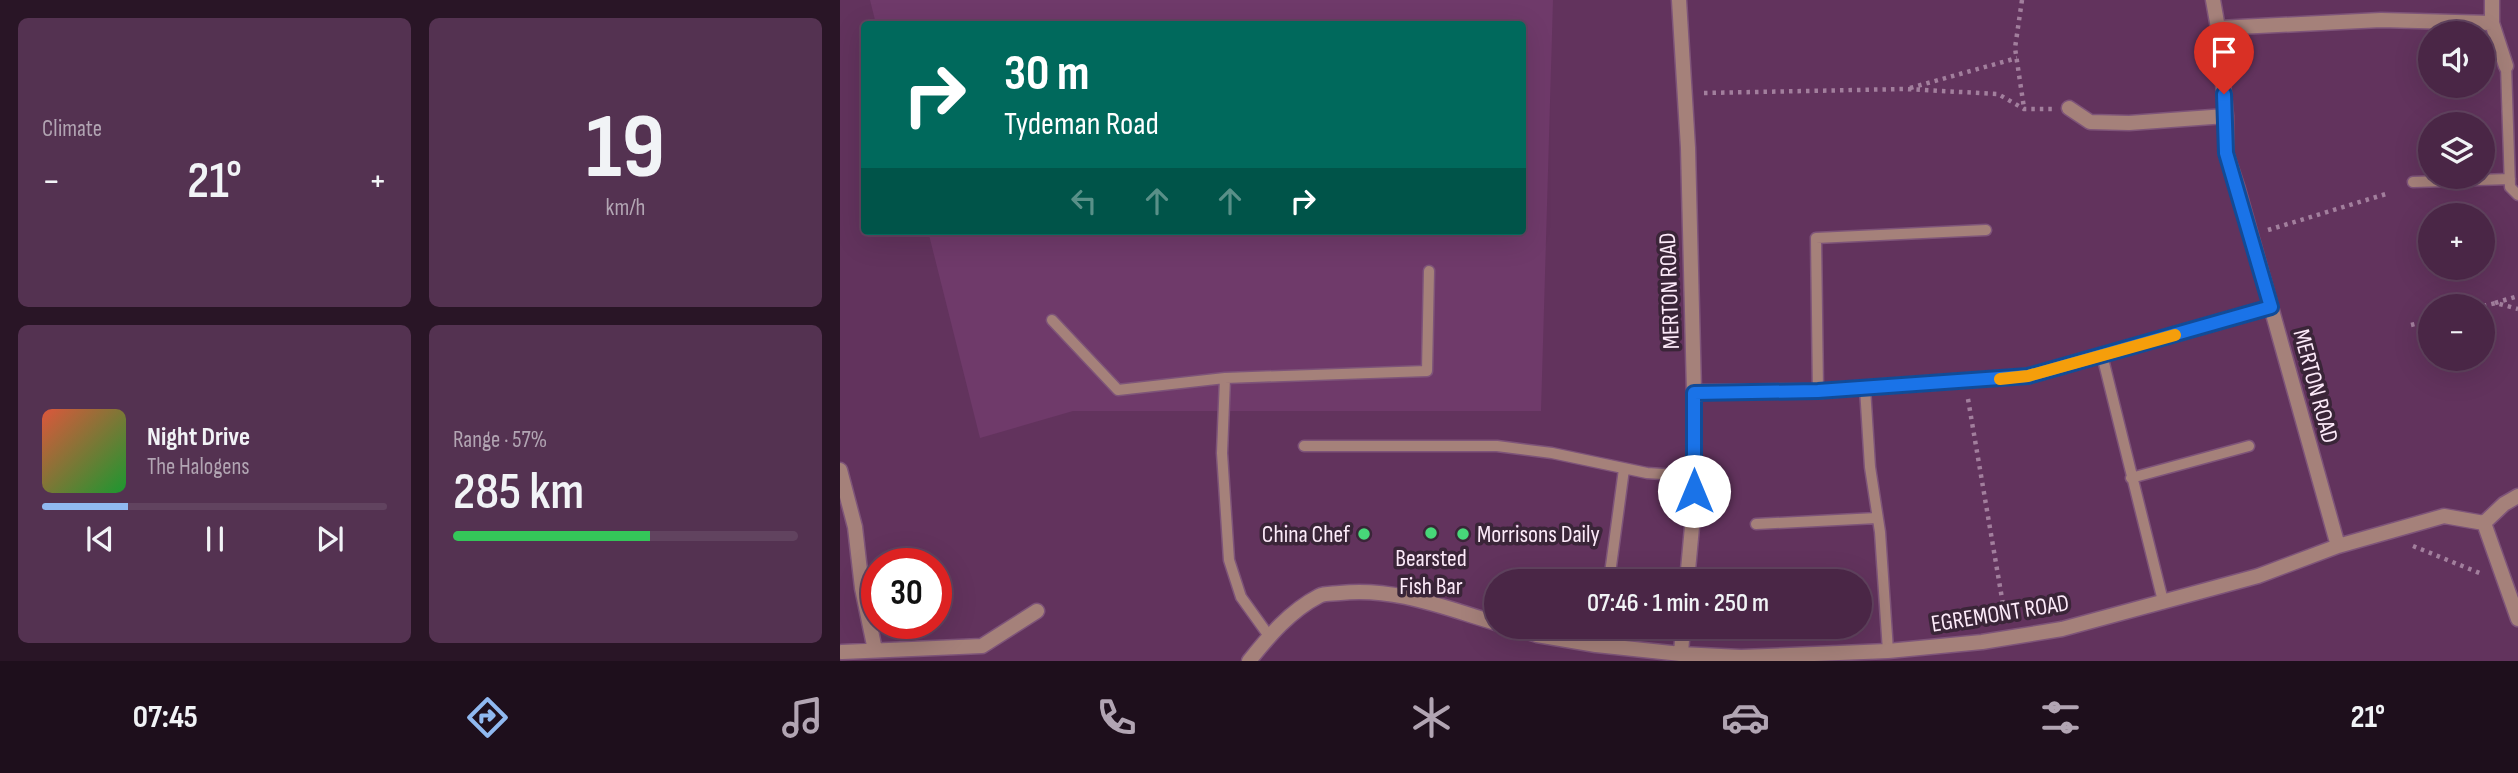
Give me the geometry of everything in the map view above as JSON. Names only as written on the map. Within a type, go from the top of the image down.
[{"type":"street","name":"MERTON ROAD","points":[[1679,0],[1685,93],[1694,393],[1694,505],[1688,569]]},
{"type":"street","name":"MERTON ROAD","points":[[2213,0],[2226,116],[2226,153],[2338,546]]},
{"type":"street","points":[[2492,0],[2492,21]]},
{"type":"street","points":[[2218,28],[2381,20],[2418,21]]},
{"type":"street","points":[[2495,32],[2506,66]]},
{"type":"street","points":[[2069,108],[2090,122],[2129,123],[2226,116]]},
{"type":"street","points":[[1694,393],[1818,391],[2028,376],[2271,307]]},
{"type":"street","points":[[840,470],[855,527],[862,588],[875,650]]},
{"type":"street","points":[[2518,496],[2504,504],[2484,523],[2518,619]]},
{"type":"street","name":"EGREMONT ROAD","points":[[1561,639],[1681,654],[1741,657],[1888,651],[2009,638],[2062,629],[2258,576],[2338,546],[2444,516],[2484,523]]},
{"type":"street","points":[[1249,661],[1269,636],[1292,615],[1321,595],[1361,591],[1408,596],[1484,619]]},
{"type":"street","points":[[842,652],[982,646],[1037,611]]},
{"type":"street","points":[[1681,654],[1682,639]]},
{"type":"lane","points":[[2506,66],[2510,187],[2518,195]]},
{"type":"lane","points":[[2413,182],[2510,179]]},
{"type":"lane","points":[[1818,391],[1816,237],[1986,230]]},
{"type":"lane","points":[[1052,320],[1118,390],[1225,378],[1427,371],[1429,271]]},
{"type":"lane","points":[[2102,355],[2163,601]]},
{"type":"lane","points":[[1225,378],[1222,453],[1229,560],[1241,597],[1269,636]]},
{"type":"lane","points":[[1865,388],[1888,651]]},
{"type":"lane","points":[[1304,446],[1497,446],[1552,453],[1647,474],[1694,476]]},
{"type":"lane","points":[[2131,478],[2249,446]]},
{"type":"lane","points":[[1611,569],[1624,469]]},
{"type":"lane","points":[[1756,524],[1877,518]]},
{"type":"lane","points":[[1596,639],[1596,645]]},
{"type":"path","points":[[2022,0],[2015,48],[2024,109]]},
{"type":"path","points":[[1905,89],[2017,58]]},
{"type":"path","points":[[1685,93],[1905,89],[1998,94],[2024,109],[2069,108]]},
{"type":"path","points":[[2250,235],[2386,194]]},
{"type":"path","points":[[2495,303],[2518,296]]},
{"type":"path","points":[[2495,303],[2518,309]]},
{"type":"path","points":[[2411,325],[2418,323]]},
{"type":"path","points":[[1965,381],[2009,638]]},
{"type":"path","points":[[2402,529],[2408,544],[2478,573],[2504,580]]},
{"type":"shaded area","points":[[870,0],[1553,0],[1541,411],[1073,411],[980,438],[929,235],[1526,235],[1526,21],[875,21]]},
{"type":"slow traffic","points":[[2000,379],[2028,376],[2175,335]]},
{"type":"place","name":"Bearsted Fish Bar","points":[[1431,533]]},
{"type":"place","name":"China Chef","points":[[1364,534]]},
{"type":"place","name":"Morrisons Daily","points":[[1463,534]]},
{"type":"route","points":[[1694,491],[1694,393],[1818,391],[2028,376],[2271,307],[2226,153],[2224,94]]}]
